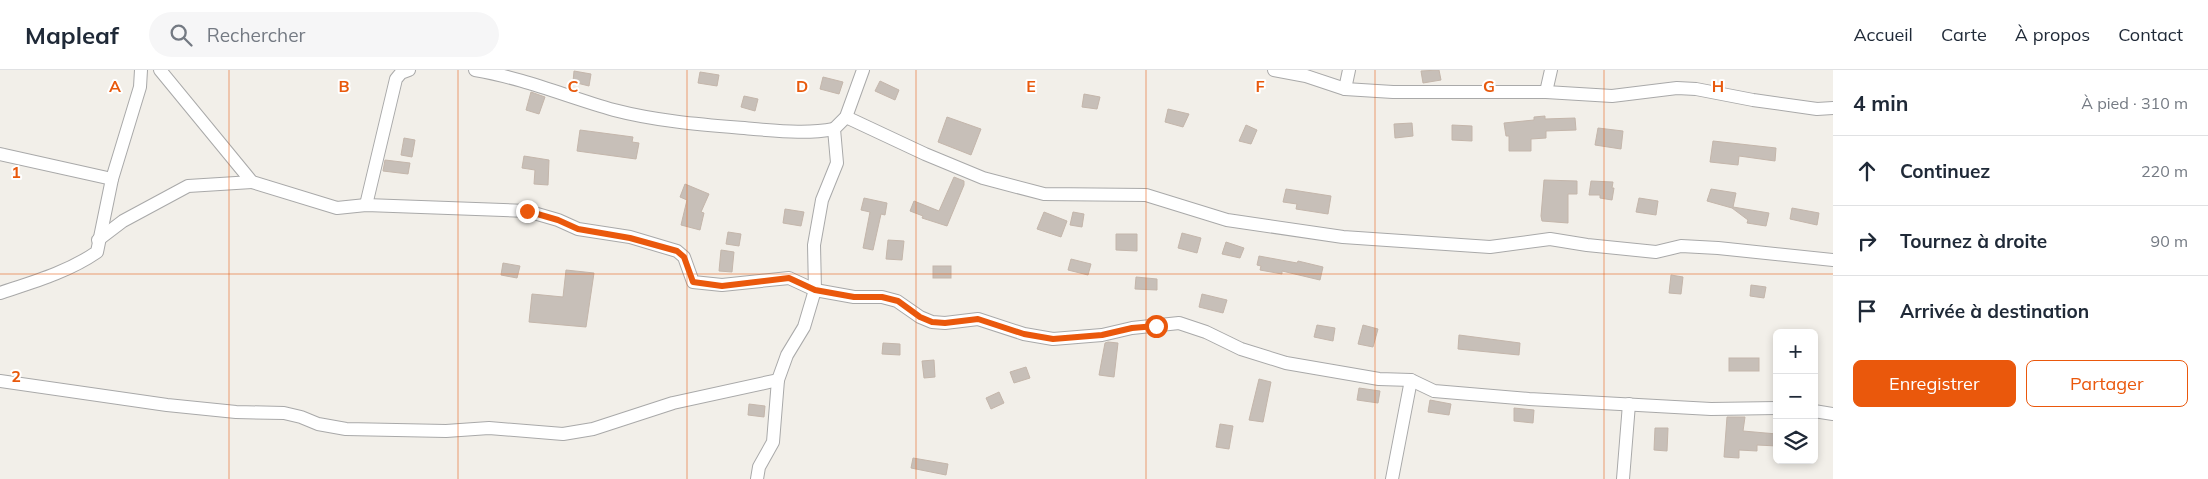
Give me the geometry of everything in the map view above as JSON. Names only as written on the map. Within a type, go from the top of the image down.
[{"type":"street","points":[[0,293],[84,261],[97,252],[112,179],[140,87],[141,70]]},
{"type":"street","points":[[160,70],[252,182]]},
{"type":"street","points":[[366,206],[396,79],[401,72],[409,70]]},
{"type":"street","points":[[475,70],[540,86],[614,110],[667,122],[794,132],[834,129],[846,117],[863,70]]},
{"type":"street","points":[[1274,70],[1306,76],[1345,89],[1393,92],[1546,92],[1612,96],[1677,88],[1696,89],[1817,108],[1833,108]]},
{"type":"street","points":[[1345,89],[1349,70]]},
{"type":"street","points":[[1546,92],[1551,70]]},
{"type":"street","points":[[846,117],[925,154],[983,178],[1044,194],[1146,195],[1227,220],[1343,237],[1490,247],[1550,239],[1587,246],[1656,252],[1681,246],[1833,260]]},
{"type":"street","points":[[757,479],[759,467],[773,442],[778,380],[787,355],[804,327],[815,290],[814,245],[822,200],[837,162],[834,129]]},
{"type":"street","points":[[0,154],[112,179]]},
{"type":"street","points":[[98,240],[123,221],[188,186],[252,182],[337,208],[366,206],[527,211],[558,220],[578,229],[630,238],[677,251],[684,257],[695,283],[722,286],[789,278],[815,290],[854,297],[882,297],[898,301],[920,317],[932,322],[945,323],[978,319],[1024,334],[1053,339],[1102,335],[1132,328],[1179,323],[1206,332],[1241,348],[1286,363],[1379,379],[1411,380],[1434,391],[1529,399],[1712,409],[1773,408]]},
{"type":"street","points":[[0,381],[168,405],[236,412],[284,414],[301,417],[318,424],[346,429],[446,431],[489,428],[563,434],[593,429],[673,403],[778,380]]},
{"type":"street","points":[[1392,479],[1411,380]]},
{"type":"street","points":[[1623,479],[1629,404]]},
{"type":"street","points":[[1818,412],[1833,414]]},
{"type":"building","points":[[1439,70],[1441,80],[1423,83],[1421,71]]},
{"type":"building","points":[[574,71],[591,74],[589,86],[573,82]]},
{"type":"building","points":[[700,72],[719,75],[717,86],[698,83]]},
{"type":"building","points":[[823,77],[843,82],[839,94],[820,89]]},
{"type":"building","points":[[880,81],[899,90],[895,100],[875,91]]},
{"type":"building","points":[[531,92],[545,97],[539,114],[526,110]]},
{"type":"building","points":[[1084,94],[1100,97],[1097,109],[1082,107]]},
{"type":"building","points":[[744,96],[758,99],[755,111],[741,107]]},
{"type":"building","points":[[1168,109],[1189,114],[1183,127],[1165,122]]},
{"type":"building","points":[[1545,116],[1545,119],[1575,118],[1576,130],[1546,131],[1546,138],[1531,139],[1531,151],[1509,151],[1509,136],[1506,136],[1504,123],[1534,120],[1534,117]]},
{"type":"building","points":[[947,117],[981,129],[971,155],[938,142]]},
{"type":"building","points":[[1412,123],[1413,136],[1395,138],[1394,124]]},
{"type":"building","points":[[1246,125],[1257,130],[1251,144],[1239,141]]},
{"type":"building","points":[[1452,125],[1472,126],[1472,141],[1452,140]]},
{"type":"building","points":[[1598,128],[1623,131],[1621,149],[1595,145]]},
{"type":"building","points":[[580,130],[633,137],[632,142],[639,143],[636,159],[577,151]]},
{"type":"building","points":[[404,138],[415,140],[412,157],[401,155]]},
{"type":"building","points":[[1713,141],[1776,148],[1775,161],[1739,156],[1738,165],[1710,162]]},
{"type":"building","points":[[524,156],[549,160],[548,185],[534,184],[535,170],[522,168]]},
{"type":"building","points":[[385,160],[410,163],[408,174],[383,171]]},
{"type":"building","points":[[954,177],[964,181],[964,185],[947,226],[922,218],[923,216],[910,211],[914,201],[939,211]]},
{"type":"building","points":[[1544,180],[1577,181],[1577,194],[1568,194],[1568,223],[1542,221]]},
{"type":"building","points":[[1591,181],[1613,182],[1612,200],[1600,198],[1600,195],[1589,195]]},
{"type":"building","points":[[685,184],[709,194],[701,212],[704,213],[700,230],[681,225],[687,200],[680,197]]},
{"type":"building","points":[[1286,189],[1331,196],[1328,214],[1296,209],[1297,204],[1283,202]]},
{"type":"building","points":[[1711,189],[1736,193],[1733,207],[1769,213],[1766,226],[1747,223],[1748,220],[1732,208],[1707,201]]},
{"type":"building","points":[[864,198],[887,203],[885,215],[881,214],[873,250],[863,248],[870,212],[861,210]]},
{"type":"building","points":[[1639,198],[1658,201],[1656,215],[1636,212]]},
{"type":"building","points":[[1792,208],[1819,213],[1817,225],[1790,219]]},
{"type":"building","points":[[785,209],[804,212],[801,226],[783,223]]},
{"type":"building","points":[[1044,212],[1067,221],[1061,237],[1037,229]]},
{"type":"building","points":[[1073,212],[1084,214],[1082,227],[1070,225]]},
{"type":"building","points":[[728,232],[741,234],[739,246],[726,244]]},
{"type":"building","points":[[1182,233],[1201,238],[1197,253],[1178,248]]},
{"type":"building","points":[[1116,234],[1137,234],[1137,251],[1116,250]]},
{"type":"building","points":[[888,240],[904,241],[902,260],[886,259]]},
{"type":"building","points":[[1226,242],[1244,248],[1240,258],[1222,254]]},
{"type":"building","points":[[721,250],[734,252],[732,272],[719,271]]},
{"type":"building","points":[[1259,256],[1297,263],[1298,261],[1323,267],[1320,280],[1282,271],[1282,274],[1260,270],[1261,266],[1257,265]]},
{"type":"building","points":[[1071,259],[1091,264],[1088,275],[1068,270]]},
{"type":"building","points":[[503,263],[520,266],[517,278],[501,275]]},
{"type":"building","points":[[933,266],[951,266],[951,278],[933,278]]},
{"type":"building","points":[[566,270],[594,273],[586,327],[529,322],[532,294],[563,297]]},
{"type":"building","points":[[1671,275],[1683,277],[1681,294],[1669,293]]},
{"type":"building","points":[[1136,277],[1157,279],[1157,290],[1135,289]]},
{"type":"building","points":[[1751,285],[1766,287],[1764,298],[1750,296]]},
{"type":"building","points":[[1202,294],[1227,300],[1223,313],[1199,307]]},
{"type":"building","points":[[1317,325],[1335,328],[1333,341],[1314,337]]},
{"type":"building","points":[[1363,325],[1378,329],[1373,347],[1358,344]]},
{"type":"building","points":[[1459,335],[1520,343],[1519,355],[1458,349]]},
{"type":"building","points":[[883,343],[900,344],[900,355],[882,354]]},
{"type":"building","points":[[1105,343],[1118,343],[1114,377],[1099,375]]},
{"type":"building","points":[[1729,358],[1759,358],[1759,371],[1729,371]]},
{"type":"building","points":[[934,360],[935,377],[924,378],[922,361]]},
{"type":"building","points":[[1026,367],[1030,378],[1014,383],[1010,372]]},
{"type":"building","points":[[1259,379],[1271,382],[1263,422],[1249,420]]},
{"type":"building","points":[[1359,388],[1380,391],[1378,403],[1357,400]]},
{"type":"building","points":[[999,392],[1004,403],[991,409],[986,398]]},
{"type":"building","points":[[1430,400],[1451,404],[1449,415],[1428,412]]},
{"type":"building","points":[[749,404],[765,406],[764,417],[748,415]]},
{"type":"building","points":[[1514,408],[1534,410],[1533,423],[1514,421]]},
{"type":"building","points":[[1727,417],[1745,417],[1743,431],[1773,434],[1773,446],[1757,445],[1757,451],[1739,450],[1739,458],[1724,457]]},
{"type":"building","points":[[1220,424],[1233,426],[1229,449],[1216,447]]},
{"type":"building","points":[[1655,428],[1668,428],[1667,451],[1654,450]]},
{"type":"building","points":[[913,458],[948,464],[946,475],[911,468]]},
{"type":"route","points":[[527,211],[558,220],[578,229],[630,238],[677,251],[684,257],[693,282],[698,284],[722,286],[789,278],[815,290],[863,298],[882,297],[898,301],[920,317],[932,322],[945,323],[978,319],[1024,334],[1053,339],[1102,335],[1132,328],[1156,326]]}]
